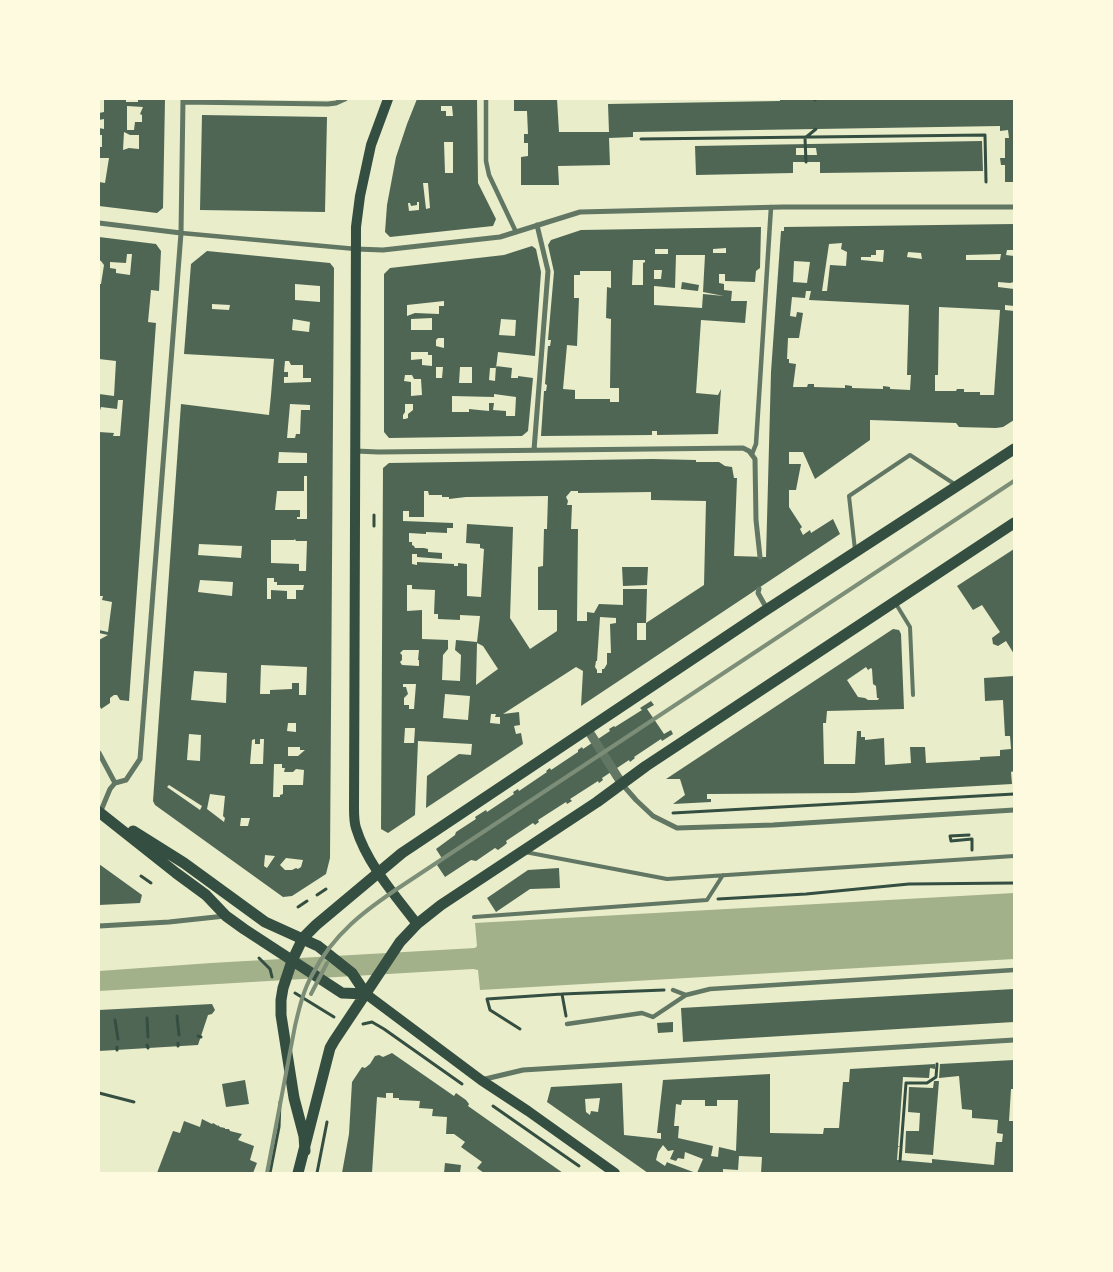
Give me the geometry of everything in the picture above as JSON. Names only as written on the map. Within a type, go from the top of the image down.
[{"type":"main road","points":[[388,99],[371,145],[364,173],[356,227],[354,808],[355,827],[366,850],[379,872],[417,924]]},
{"type":"main road","points":[[305,1150],[304,1136],[294,1098],[281,1015],[283,988],[292,961],[303,938],[402,853],[1014,448]]},
{"type":"main road","points":[[298,1173],[330,1048],[400,942],[417,924],[441,905],[522,852],[646,766],[1014,523]]},
{"type":"main road","points":[[100,812],[176,873],[206,894],[226,916],[342,993],[366,994]]},
{"type":"main road","points":[[100,812],[184,863],[264,922],[318,946],[352,973],[366,994],[480,1080],[528,1111],[615,1173]]},
{"type":"street","points":[[100,812],[110,789],[115,783],[126,780],[140,758],[181,233],[183,100],[328,104],[345,99]]},
{"type":"street","points":[[486,99],[486,161],[489,175],[516,232]]},
{"type":"street","points":[[99,223],[181,233],[383,250],[500,237],[580,212],[771,207],[1014,207]]},
{"type":"street","points":[[752,454],[756,444],[771,207]]},
{"type":"street","points":[[534,450],[548,272],[537,225]]},
{"type":"street","points":[[356,451],[743,448],[752,454],[755,459],[756,520],[760,557]]},
{"type":"street","points":[[759,589],[758,593],[767,610]]},
{"type":"street","points":[[588,730],[622,784],[636,800],[653,816],[677,828],[774,825],[1014,810]]},
{"type":"street","points":[[99,753],[115,783]]},
{"type":"street","points":[[99,926],[226,916]]},
{"type":"street","points":[[567,1024],[642,1013],[652,1016],[686,995],[710,989],[1014,970]]},
{"type":"street","points":[[673,990],[686,995]]},
{"type":"street","points":[[480,1080],[523,1070],[1014,1040]]},
{"type":"lane","points":[[856,552],[849,496],[910,455],[958,486]]},
{"type":"lane","points":[[895,602],[910,627],[913,695]]},
{"type":"lane","points":[[522,852],[667,879],[1014,856]]},
{"type":"lane","points":[[474,917],[708,900],[724,875]]},
{"type":"path","points":[[805,138],[816,129]]},
{"type":"path","points":[[642,139],[985,136],[986,182]]},
{"type":"path","points":[[805,138],[806,162]]},
{"type":"path","points":[[374,515],[374,526]]},
{"type":"path","points":[[671,813],[1014,794]]},
{"type":"path","points":[[969,835],[950,836],[951,841],[972,839]]},
{"type":"path","points":[[141,876],[151,883]]},
{"type":"path","points":[[708,900],[806,894],[909,884],[1014,883]]},
{"type":"path","points":[[316,895],[326,889]]},
{"type":"path","points":[[298,907],[307,901]]},
{"type":"path","points":[[260,958],[270,968],[272,978]]},
{"type":"path","points":[[283,988],[295,993],[347,1024]]},
{"type":"path","points":[[520,1029],[490,1010],[487,1000],[562,994],[673,990]]},
{"type":"path","points":[[562,994],[566,1008]]},
{"type":"path","points":[[177,1016],[179,1035]]},
{"type":"path","points":[[147,1018],[148,1037]]},
{"type":"path","points":[[116,1020],[118,1039]]},
{"type":"path","points":[[362,1024],[372,1022],[384,1029],[467,1088]]},
{"type":"path","points":[[900,1160],[906,1082],[927,1083],[936,1077],[937,1064]]},
{"type":"path","points":[[99,1094],[134,1102]]},
{"type":"path","points":[[489,1103],[582,1168]]},
{"type":"shaded area","points":[[1014,893],[1014,959],[480,990],[478,970],[473,969],[99,991],[99,971],[475,948],[477,946],[475,923]]},
{"type":"building","points":[[104,99],[126,99],[126,102],[138,102],[138,99],[165,99],[163,208],[157,213],[99,206],[99,182],[105,183],[109,158],[99,158],[99,147],[102,147],[102,135],[99,135],[99,128],[104,129],[104,119],[99,120],[99,113],[104,112]],"holes":[[[127,106],[143,107],[140,114],[142,115],[142,122],[135,122],[134,130],[127,130]],[[124,132],[130,135],[139,135],[139,149],[129,148],[123,150]]]},
{"type":"building","points":[[417,99],[477,99],[478,183],[496,219],[493,226],[390,237],[385,232],[387,205],[396,157]],"holes":[[[441,106],[452,106],[453,116],[446,116],[446,111],[441,111]],[[444,142],[453,142],[453,173],[445,173]],[[423,183],[428,183],[430,208],[426,209]],[[417,202],[419,202],[419,210],[409,211],[408,203],[411,206],[417,205]]]},
{"type":"building","points":[[514,99],[557,99],[559,132],[609,132],[608,104],[780,101],[780,99],[1014,99],[1014,182],[1005,182],[1005,165],[1001,165],[1000,158],[1005,158],[1005,138],[1009,138],[1008,130],[1000,131],[1000,126],[633,132],[633,137],[609,138],[610,165],[558,166],[559,185],[521,185],[521,157],[528,156],[528,143],[524,143],[524,134],[528,134],[527,111],[514,111]]},
{"type":"building","points":[[202,115],[327,117],[325,212],[200,210]]},
{"type":"building","points":[[982,141],[983,171],[820,173],[820,162],[793,162],[793,173],[696,175],[695,146]],"holes":[[[796,148],[816,148],[817,155],[796,155]]]},
{"type":"building","points":[[1014,224],[1014,250],[1007,250],[1006,255],[1014,256],[1014,282],[998,282],[998,287],[1014,289],[1014,306],[1005,305],[1005,310],[1014,311],[1014,420],[1003,427],[996,428],[959,427],[956,423],[870,420],[870,440],[815,479],[803,452],[789,452],[789,464],[801,464],[796,490],[789,490],[789,507],[802,527],[800,529],[803,535],[810,530],[811,533],[833,519],[840,534],[581,706],[583,671],[576,667],[503,714],[519,712],[520,725],[514,726],[516,734],[521,733],[523,744],[426,808],[427,776],[459,754],[471,755],[472,744],[418,741],[415,815],[388,833],[381,829],[383,468],[389,463],[652,459],[719,462],[725,466],[732,467],[734,478],[737,478],[734,556],[766,557],[771,372],[781,231],[784,231],[784,227]],"holes":[[[842,243],[841,249],[847,252],[846,266],[830,265],[827,291],[822,291],[829,244]],[[876,250],[884,250],[883,262],[861,260],[861,257],[871,257],[871,255],[876,255]],[[908,252],[921,253],[922,259],[907,257]],[[1001,254],[1000,260],[966,260],[966,255]],[[794,261],[810,262],[807,283],[793,282]],[[806,291],[811,291],[809,300],[909,305],[907,375],[911,375],[910,390],[890,389],[890,387],[883,386],[883,389],[852,388],[852,386],[845,385],[845,388],[814,387],[814,384],[808,384],[807,387],[793,387],[796,364],[789,363],[789,359],[787,359],[788,338],[799,338],[803,313],[797,312],[796,317],[790,316],[792,297],[805,298]],[[939,307],[1000,310],[994,395],[980,395],[980,392],[964,392],[964,389],[935,391],[935,375],[938,375]],[[424,491],[428,491],[429,495],[442,495],[442,497],[449,497],[449,499],[548,496],[547,529],[544,529],[543,566],[538,567],[538,610],[557,610],[557,631],[530,649],[510,618],[513,527],[467,524],[466,543],[480,544],[480,548],[484,549],[481,597],[467,596],[467,564],[458,563],[458,566],[454,566],[454,564],[417,562],[417,565],[412,564],[412,554],[417,554],[417,557],[442,559],[442,553],[428,552],[428,549],[424,548],[415,548],[412,542],[409,542],[409,533],[447,533],[447,528],[453,528],[453,523],[403,521],[403,511],[409,511],[409,517],[424,517]],[[571,491],[578,491],[578,493],[651,492],[651,500],[706,501],[704,585],[646,623],[647,589],[623,589],[623,605],[599,604],[594,613],[587,612],[587,621],[577,621],[578,529],[571,529],[572,505],[567,505],[566,497]],[[407,585],[412,585],[412,589],[435,590],[434,614],[438,614],[438,619],[460,620],[460,615],[480,616],[477,642],[456,640],[455,650],[461,655],[460,681],[442,680],[443,655],[448,649],[448,640],[422,639],[422,610],[407,611]],[[600,617],[616,618],[616,623],[610,624],[611,653],[607,653],[607,664],[602,669],[602,673],[597,673],[595,667]],[[637,623],[646,623],[646,640],[637,640]],[[477,643],[483,646],[498,669],[476,685]],[[403,650],[419,650],[419,666],[402,665],[400,662],[402,660],[400,653]],[[403,684],[416,684],[414,709],[409,709],[409,705],[404,705],[404,698],[408,694]],[[445,694],[470,696],[468,720],[443,718]],[[491,714],[496,714],[495,717],[500,717],[500,724],[490,723]],[[405,728],[415,728],[414,743],[404,743]]]},
{"type":"building","points":[[761,227],[760,268],[756,271],[755,282],[725,281],[725,274],[719,274],[719,283],[724,284],[724,290],[732,291],[731,301],[747,301],[745,323],[701,320],[696,393],[718,395],[721,389],[718,434],[657,435],[657,431],[652,431],[652,435],[541,436],[544,391],[546,391],[547,385],[545,384],[548,346],[550,346],[551,340],[548,340],[554,272],[548,245],[551,240],[581,230]],"holes":[[[726,248],[726,253],[713,253],[713,249]],[[655,249],[668,249],[668,254],[655,254]],[[676,255],[705,255],[703,292],[724,296],[703,294],[702,308],[654,305],[654,286],[675,288]],[[633,260],[645,260],[643,263],[643,285],[632,285]],[[654,270],[662,270],[661,279],[654,279]],[[580,271],[611,271],[611,288],[607,287],[606,318],[611,319],[610,388],[619,388],[619,402],[610,402],[610,399],[575,399],[575,390],[563,389],[567,345],[577,346],[579,298],[574,298],[574,275],[580,275]]]},
{"type":"building","points":[[99,237],[156,244],[161,251],[159,291],[151,290],[148,322],[156,323],[129,701],[120,700],[117,695],[114,695],[110,698],[110,703],[101,709],[99,704],[99,640],[108,635],[99,633],[99,630],[108,632],[112,602],[102,600],[103,596],[99,596],[99,432],[114,433],[113,436],[120,436],[123,400],[118,400],[117,409],[101,407],[99,414],[99,394],[114,396],[116,361],[99,359],[99,284],[101,284],[104,265],[99,260]],"holes":[[[127,254],[132,254],[130,275],[116,273],[116,269],[110,268],[110,262],[126,263]]]},
{"type":"building","points":[[532,246],[536,249],[541,272],[535,356],[498,352],[496,366],[512,368],[511,378],[518,378],[518,376],[533,378],[528,431],[522,436],[389,438],[384,432],[384,274],[390,268],[504,255]],"holes":[[[444,301],[444,306],[439,306],[439,314],[415,313],[407,316],[407,305]],[[432,318],[432,330],[411,330],[411,319]],[[501,319],[516,320],[515,336],[499,335]],[[438,338],[444,338],[444,348],[436,346]],[[411,352],[428,352],[428,355],[432,355],[432,366],[422,365],[422,359],[411,360]],[[436,367],[443,367],[442,378],[436,378]],[[460,367],[472,367],[472,383],[459,383]],[[490,368],[496,368],[495,381],[489,380]],[[405,375],[412,375],[414,379],[421,379],[422,395],[411,396],[411,382],[404,381]],[[494,394],[516,397],[515,416],[506,416],[506,411],[493,410],[494,403],[489,403],[489,411],[469,409],[469,412],[452,412],[452,396],[494,397]],[[405,404],[413,404],[413,410],[408,414],[408,418],[403,419]]]},
{"type":"building","points":[[207,251],[330,263],[334,268],[330,858],[326,874],[292,896],[283,897],[155,805],[153,801],[181,404],[269,415],[274,359],[184,354],[191,264]],"holes":[[[295,284],[320,286],[320,302],[295,300]],[[212,304],[230,305],[229,310],[212,309]],[[293,319],[310,322],[309,332],[292,330]],[[285,361],[289,361],[291,365],[303,365],[303,378],[311,378],[311,382],[284,383],[284,377],[288,377],[288,372],[284,372]],[[290,404],[310,405],[310,410],[301,410],[300,434],[296,434],[295,438],[287,438]],[[279,452],[307,453],[307,463],[278,463]],[[304,476],[307,476],[307,519],[297,519],[297,517],[300,517],[300,510],[275,510],[277,491],[304,491]],[[295,539],[296,541],[307,541],[306,571],[299,571],[299,564],[271,563],[271,540]],[[199,544],[242,546],[241,558],[198,555]],[[267,578],[274,578],[274,582],[277,582],[277,585],[304,585],[303,590],[296,590],[296,599],[287,599],[287,591],[271,590],[271,599],[267,599]],[[200,580],[233,582],[232,596],[198,592]],[[261,665],[307,667],[306,695],[299,695],[299,683],[292,683],[292,689],[270,690],[270,694],[260,694]],[[194,671],[227,673],[226,703],[191,700]],[[288,723],[296,723],[296,732],[287,731]],[[189,734],[201,735],[200,761],[187,760]],[[255,739],[255,744],[260,744],[260,739],[264,739],[263,764],[250,764],[252,740]],[[288,747],[300,747],[300,750],[305,750],[298,756],[288,756]],[[274,764],[282,764],[282,768],[285,768],[284,772],[293,772],[296,769],[304,770],[303,785],[283,785],[283,794],[280,797],[273,797]],[[169,785],[202,806],[200,810],[167,787]],[[210,794],[225,796],[223,816],[225,818],[224,822],[207,809]],[[241,818],[250,818],[248,826],[240,826]],[[265,855],[275,856],[267,868],[264,866]],[[286,858],[303,860],[301,867],[285,870],[280,865]]]},
{"type":"building","points":[[682,282],[699,285],[698,291],[681,289]]},
{"type":"building","points":[[1014,549],[1014,654],[1006,641],[998,646],[993,644],[992,638],[1000,632],[982,605],[973,610],[957,586]]},
{"type":"building","points":[[622,567],[648,567],[647,585],[623,586]]},
{"type":"building","points":[[893,629],[899,630],[901,634],[904,709],[827,711],[826,723],[823,723],[824,764],[855,764],[857,731],[861,731],[861,737],[865,737],[865,740],[884,738],[885,765],[911,763],[910,747],[925,747],[926,763],[980,760],[980,757],[1000,756],[1000,750],[1011,749],[1010,736],[1005,736],[1003,700],[985,701],[984,678],[1014,676],[1014,771],[1011,772],[1012,784],[854,793],[707,794],[707,799],[711,799],[711,802],[673,804],[685,795],[680,779],[666,779]],"holes":[[[866,667],[868,670],[872,669],[873,684],[876,686],[878,700],[858,697],[847,680]]]},
{"type":"building","points":[[651,701],[654,705],[647,709],[664,734],[671,730],[673,734],[662,741],[661,739],[634,757],[630,762],[629,760],[602,778],[603,780],[599,783],[598,781],[570,799],[572,801],[567,804],[566,802],[538,820],[539,822],[535,825],[533,823],[506,841],[507,843],[498,850],[495,848],[476,861],[471,860],[445,877],[437,865],[443,860],[436,849],[455,835],[456,832],[476,819],[475,817],[486,810],[487,812],[514,794],[513,792],[518,789],[519,791],[550,768],[551,770],[578,752],[582,747],[583,749],[610,731],[609,729],[642,710],[640,708]]},
{"type":"building","points":[[99,864],[142,895],[140,903],[99,905]]},
{"type":"building","points":[[559,868],[560,888],[530,889],[496,912],[487,898],[528,870]]},
{"type":"building","points":[[1014,989],[1014,1022],[683,1042],[681,1008]]},
{"type":"building","points":[[212,1004],[215,1010],[212,1014],[208,1015],[198,1045],[99,1051],[99,1010]]},
{"type":"building","points":[[673,1022],[673,1032],[658,1033],[657,1023]]},
{"type":"building","points":[[392,1053],[454,1096],[456,1093],[466,1100],[469,1104],[468,1106],[563,1173],[484,1173],[477,1168],[482,1162],[461,1147],[465,1142],[454,1134],[446,1134],[447,1117],[432,1116],[433,1109],[419,1108],[420,1101],[399,1100],[399,1098],[393,1098],[393,1093],[386,1093],[386,1098],[377,1097],[372,1173],[342,1173],[349,1134],[352,1082],[362,1067],[365,1068],[370,1064],[375,1056],[383,1057]]},
{"type":"building","points":[[1014,1060],[1014,1089],[1011,1089],[1009,1121],[1014,1121],[1014,1173],[761,1173],[762,1157],[739,1156],[738,1170],[723,1169],[723,1173],[697,1173],[703,1159],[685,1152],[684,1159],[678,1158],[676,1161],[670,1159],[674,1150],[668,1151],[663,1145],[658,1152],[656,1160],[665,1166],[667,1162],[696,1173],[648,1173],[547,1102],[551,1087],[622,1083],[624,1135],[661,1139],[661,1133],[657,1133],[663,1080],[770,1074],[770,1133],[823,1134],[824,1128],[839,1128],[843,1082],[849,1082],[850,1069],[935,1064],[935,1069],[930,1068],[929,1078],[903,1077],[898,1146],[900,1147],[898,1147],[897,1160],[932,1163],[932,1159],[994,1165],[996,1142],[1002,1142],[1003,1134],[997,1133],[998,1120],[972,1118],[972,1110],[962,1109],[959,1076],[939,1078],[940,1064]],"holes":[[[600,1098],[598,1112],[591,1111],[590,1115],[586,1112],[585,1099]],[[682,1100],[705,1100],[705,1106],[717,1106],[717,1100],[738,1100],[736,1151],[719,1147],[718,1157],[711,1156],[713,1146],[678,1138],[679,1126],[674,1126],[676,1104],[681,1105]]]},
{"type":"building","points":[[245,1080],[249,1104],[226,1107],[222,1084]]},
{"type":"building","points":[[934,1081],[939,1081],[933,1155],[905,1153],[906,1131],[919,1131],[920,1113],[908,1112],[909,1087],[933,1088]]},
{"type":"building","points":[[202,1119],[242,1134],[238,1140],[254,1146],[250,1160],[257,1163],[253,1173],[157,1173],[173,1131],[180,1133],[184,1121],[200,1127]]},
{"type":"building","points":[[445,1163],[461,1165],[460,1173],[444,1173]]},
{"type":"railway","points":[[267,1173],[295,1026],[304,994],[320,960],[351,924],[403,885],[1014,481]]},
{"type":"railway","points":[[311,994],[327,963]]}]
